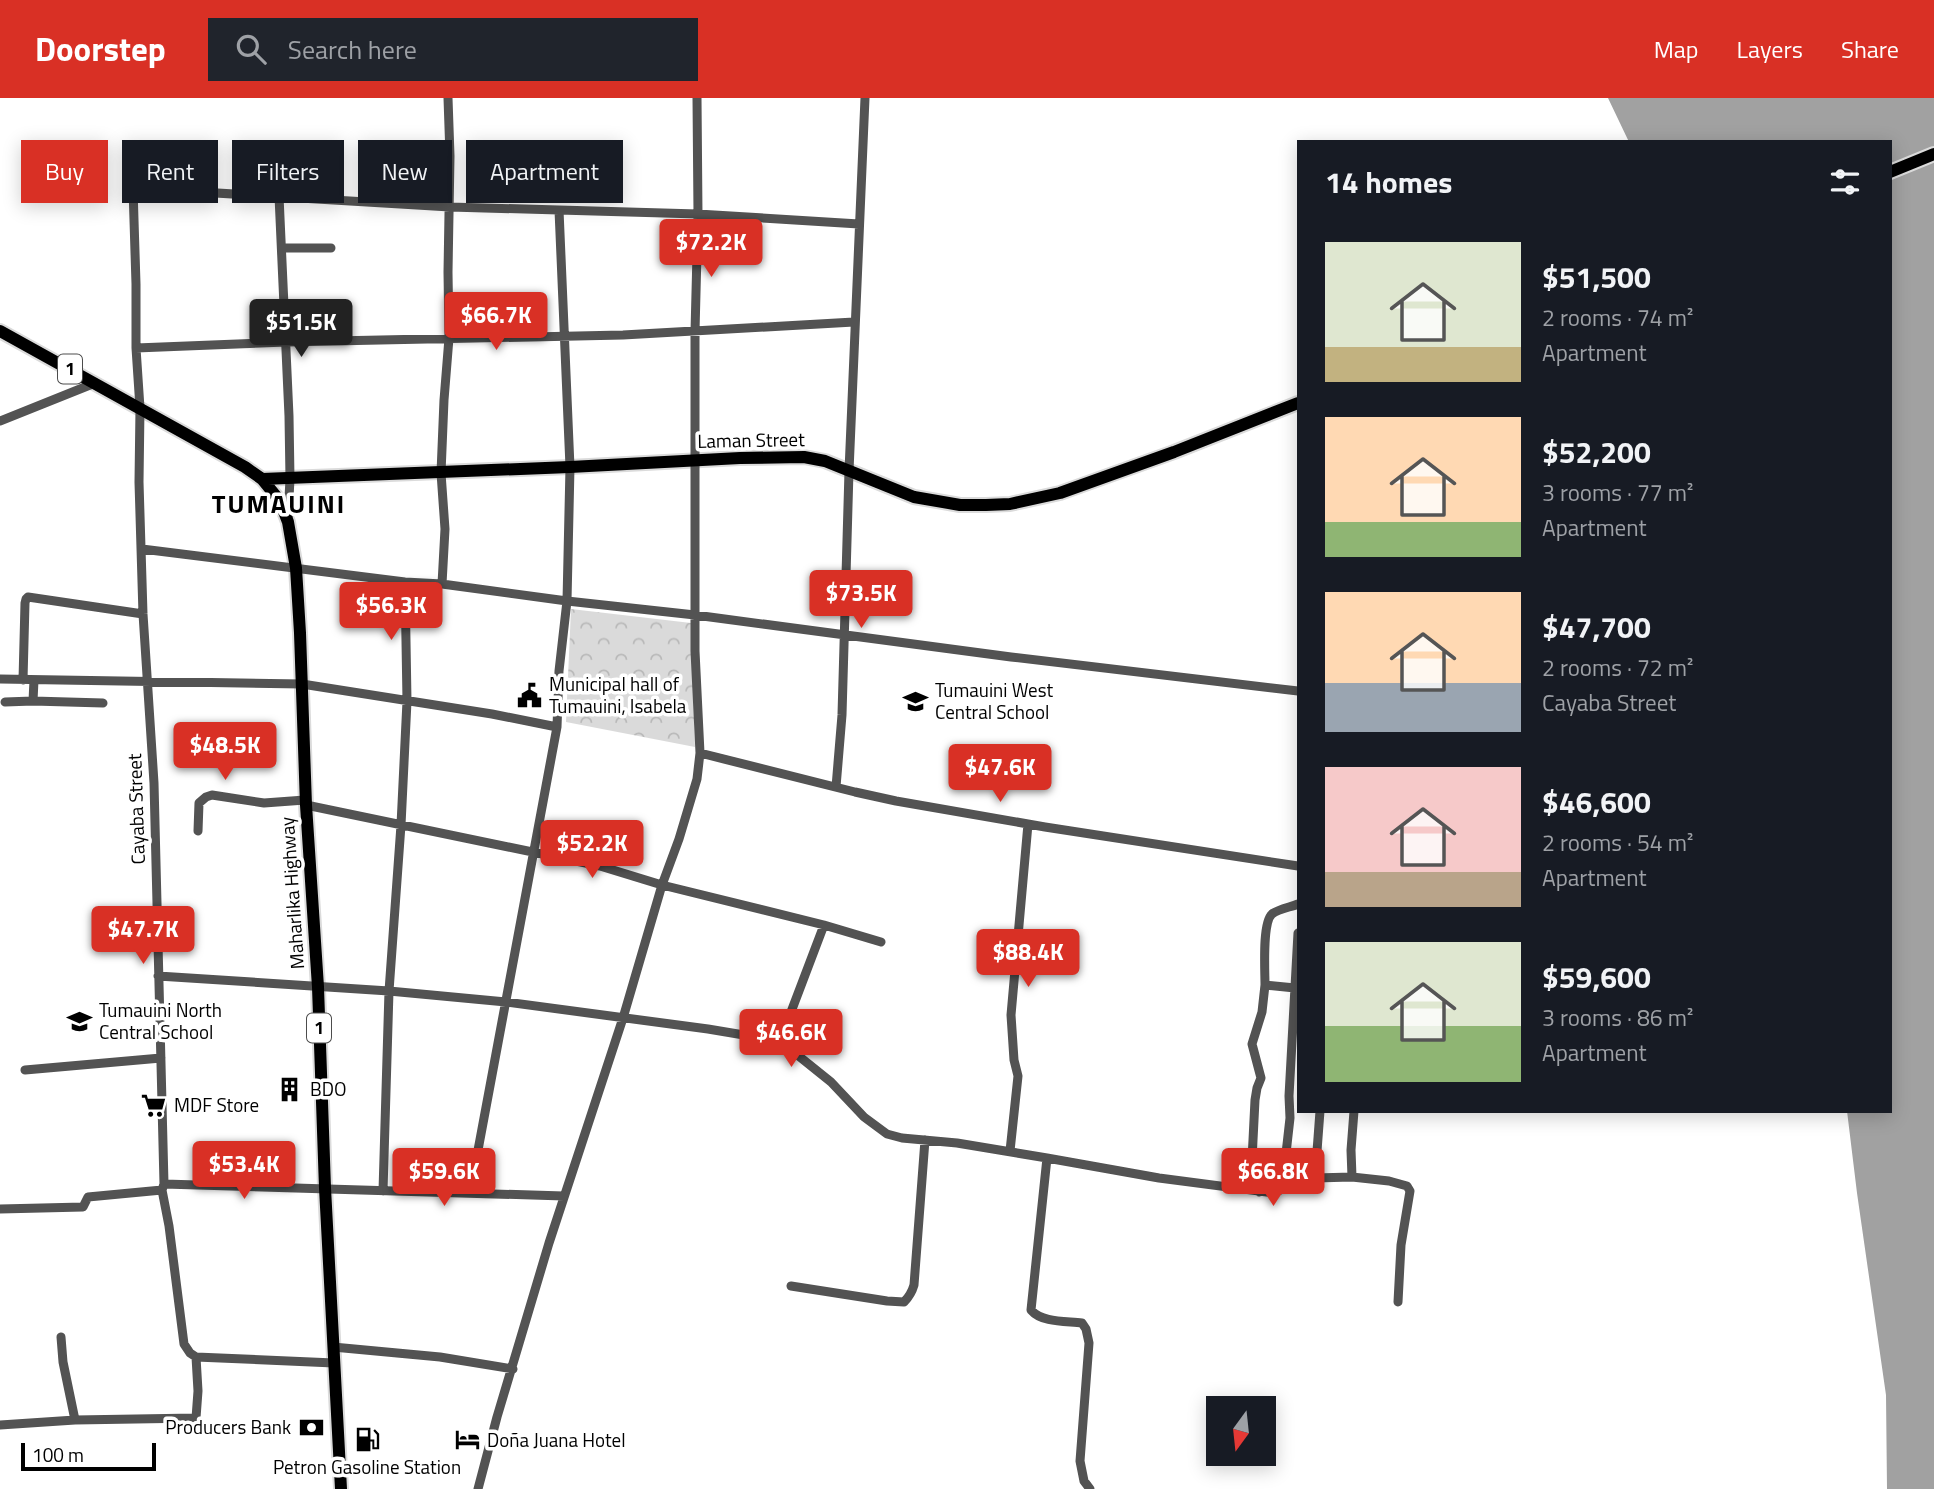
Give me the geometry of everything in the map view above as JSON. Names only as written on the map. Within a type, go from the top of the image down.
[{"type":"main road","points":[[1892,171],[1934,154]]},
{"type":"main road","name":"Maharlika Highway","points":[[0,331],[230,458],[262,479],[280,501],[288,522],[296,568],[341,1489]]},
{"type":"main road","name":"Laman Street","points":[[262,479],[804,457],[825,461],[914,497],[936,502],[960,505],[1010,503],[1038,499],[1079,487],[1297,403]]},
{"type":"street","points":[[442,584],[445,529],[441,473],[449,338],[448,98]]},
{"type":"street","points":[[478,1489],[564,1196],[662,885],[693,796],[700,753],[695,651],[695,332],[698,214],[696,98]]},
{"type":"street","points":[[836,788],[846,636],[849,471],[865,98]]},
{"type":"street","name":"Cayaba Street","points":[[196,1357],[184,1344],[163,1187],[154,783],[143,614],[133,188],[232,193]]},
{"type":"street","points":[[344,200],[450,207],[698,214],[859,224]]},
{"type":"street","points":[[279,203],[290,479],[288,522]]},
{"type":"street","points":[[470,1193],[557,727],[559,671],[567,601],[570,467],[559,210]]},
{"type":"street","points":[[282,248],[331,247]]},
{"type":"street","points":[[136,348],[622,335],[855,322]]},
{"type":"street","points":[[0,421],[95,383]]},
{"type":"street","points":[[142,549],[1297,691]]},
{"type":"street","points":[[383,1191],[389,991],[407,701],[405,582]]},
{"type":"street","points":[[23,680],[24,603],[28,597],[143,614]]},
{"type":"street","points":[[0,679],[302,684],[557,727]]},
{"type":"street","points":[[33,701],[34,680]]},
{"type":"street","points":[[5,702],[103,703]]},
{"type":"street","points":[[700,753],[896,801],[1297,866]]},
{"type":"street","points":[[198,831],[199,803],[212,795],[264,803],[306,803],[600,866],[662,885],[881,942]]},
{"type":"street","points":[[1010,1151],[1018,1076],[1014,1060],[1011,1016],[1027,824]]},
{"type":"street","points":[[1259,1192],[1258,1174],[1253,1167],[1252,1152],[1257,1088],[1261,1078],[1252,1044],[1262,1012],[1267,925],[1274,912],[1297,904]]},
{"type":"street","points":[[780,1041],[824,925]]},
{"type":"street","points":[[1282,1189],[1296,1032],[1297,951]]},
{"type":"street","points":[[158,976],[389,991],[506,1002],[780,1041],[831,1082],[864,1116],[887,1134],[902,1138],[1010,1151],[1147,1177],[1259,1192],[1274,1193],[1295,1183],[1315,1178],[1352,1177],[1401,1184],[1407,1186],[1410,1191],[1401,1245],[1398,1302]]},
{"type":"street","points":[[1265,985],[1295,988]]},
{"type":"street","points":[[25,1070],[161,1058]]},
{"type":"street","points":[[1315,1178],[1320,1113]]},
{"type":"street","points":[[1352,1177],[1354,1113]]},
{"type":"street","points":[[791,1286],[887,1301],[904,1302],[909,1297],[914,1284],[925,1140]]},
{"type":"street","points":[[1047,1158],[1031,1310],[1035,1315],[1082,1324],[1086,1329],[1088,1343],[1080,1461],[1084,1481],[1090,1489]]},
{"type":"street","points":[[0,1209],[83,1207],[88,1196],[163,1187],[325,1188],[564,1196]]},
{"type":"street","points":[[61,1337],[63,1362],[75,1420]]},
{"type":"street","points":[[333,1347],[440,1357],[513,1368]]},
{"type":"street","points":[[0,1425],[75,1420],[196,1418],[196,1357],[334,1363]]},
{"type":"green space","points":[[571,609],[691,623],[695,747],[566,722]]},
{"type":"shaded area","points":[[1608,98],[1934,98],[1934,1489],[1887,1489],[1886,1395],[1847,1113],[1892,1113],[1892,140],[1628,140]]},
{"type":"place","name":"Municipal hall of Tumauini, Isabela","points":[[529,695]]},
{"type":"place","name":"Tumauini West Central School","points":[[915,701]]},
{"type":"place","name":"Tumauini North Central School","points":[[79,1021]]},
{"type":"place","name":"BDO","points":[[290,1089]]},
{"type":"place","name":"MDF Store","points":[[154,1105]]},
{"type":"place","name":"Producers Bank","points":[[311,1427]]},
{"type":"place","name":"Petron Gasoline Station","points":[[367,1439]]},
{"type":"place","name":"Doña Juana Hotel","points":[[467,1440]]},
{"type":"district","name":"TUMAUINI","points":[[279,504]]}]
